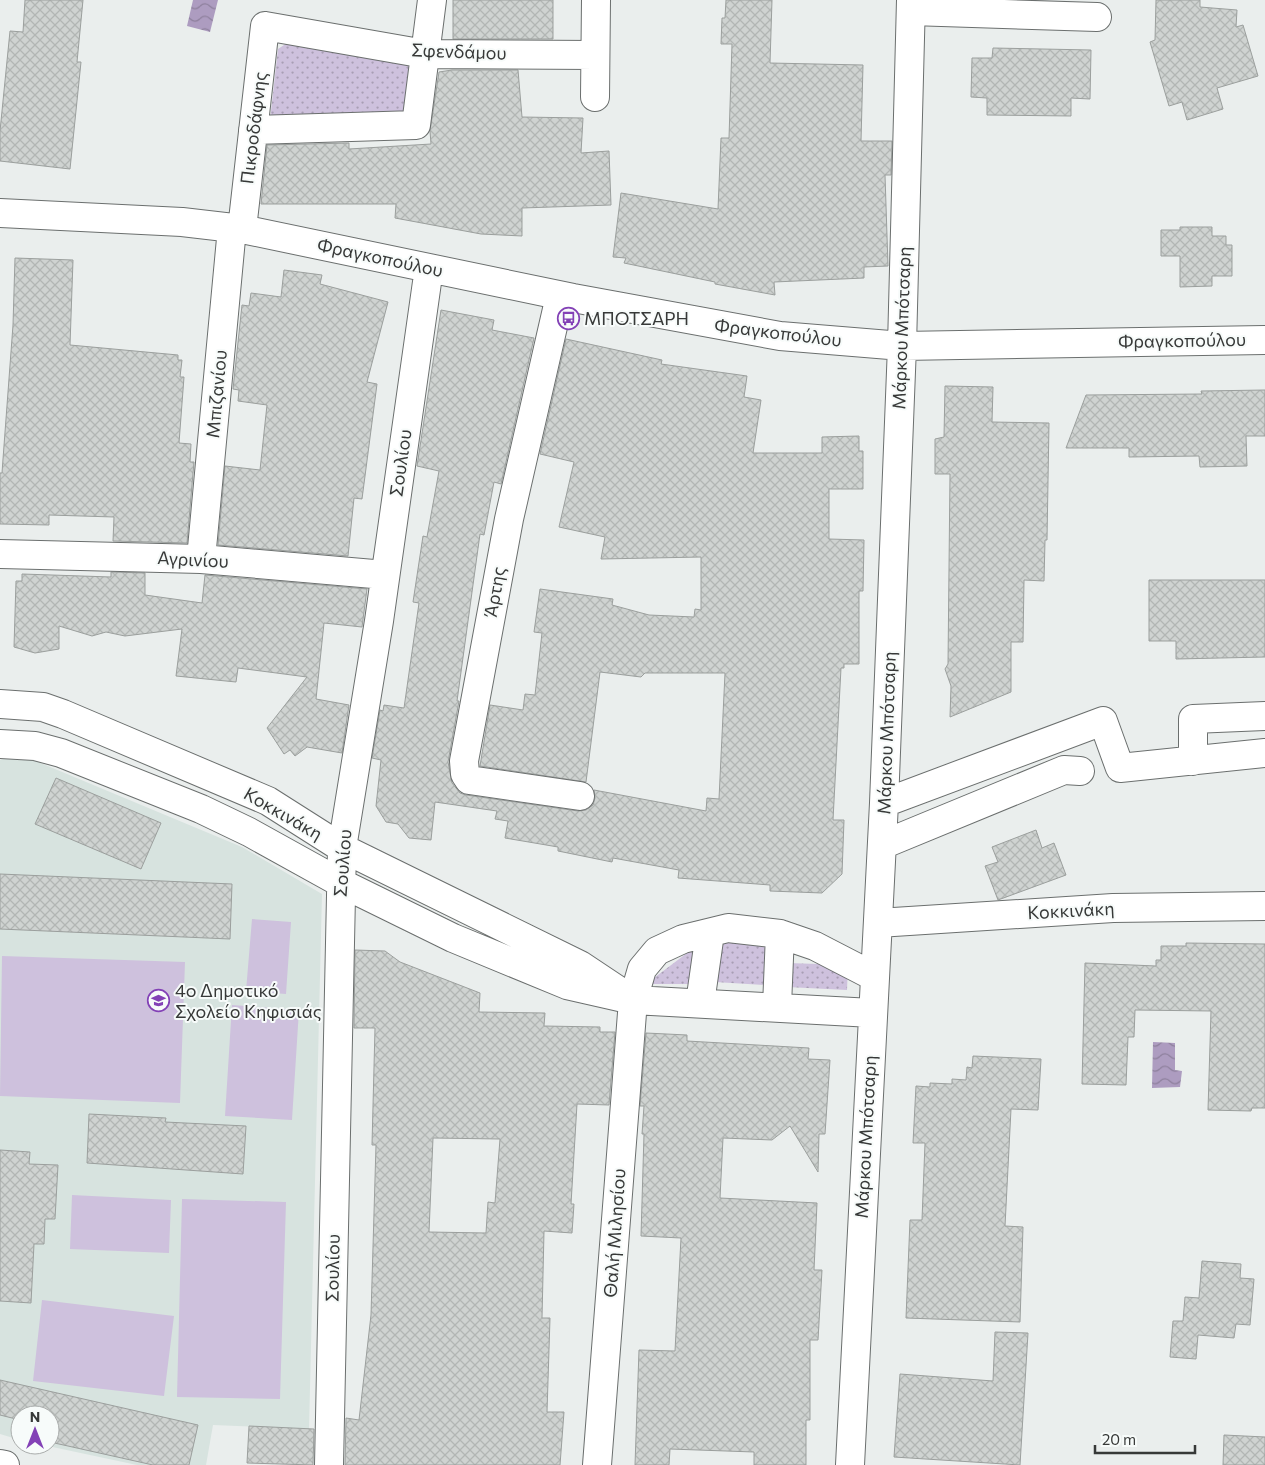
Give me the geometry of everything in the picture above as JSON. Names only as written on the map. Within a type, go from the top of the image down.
[{"type":"street","points":[[254,130],[416,125],[432,0]]},
{"type":"street","points":[[595,97],[596,0]]},
{"type":"street","points":[[911,6],[1097,17]]},
{"type":"street","name":"Μάρκου Μπότσαρη","points":[[850,1465],[884,803],[902,346],[911,6]]},
{"type":"street","name":"Σφενδάμου","points":[[265,26],[426,54],[595,55]]},
{"type":"street","name":"Πικροδάφνης","points":[[237,228],[254,130],[265,26]]},
{"type":"street","name":"Φραγκοπούλου","points":[[0,213],[182,222],[237,228],[560,296],[740,330],[902,346],[1265,340]]},
{"type":"street","name":"Μπιζανίου","points":[[201,559],[237,228]]},
{"type":"street","name":"Σουλίου","points":[[329,1465],[342,848],[386,575],[429,268]]},
{"type":"street","name":"Άρτης","points":[[560,296],[509,519],[464,761],[465,774],[469,780],[580,796]]},
{"type":"street","name":"Αγρινίου","points":[[0,554],[201,559],[386,575]]},
{"type":"street","name":"Κοκκινάκη","points":[[0,704],[43,707],[96,726],[268,801],[342,848],[580,964],[633,1000]]},
{"type":"street","points":[[1193,761],[1193,719],[1265,716]]},
{"type":"street","points":[[884,803],[1103,721],[1120,768],[1265,753]]},
{"type":"street","name":"Κοκκινάκη","points":[[0,744],[29,746],[61,753],[201,809],[249,832],[341,883],[453,938],[567,985],[633,1000],[776,1006],[872,1013]]},
{"type":"street","points":[[882,845],[1064,770],[1080,771]]},
{"type":"street","name":"Κοκκινάκη","points":[[878,923],[1113,908],[1265,906]]},
{"type":"street","name":"Θαλή Μιλησίου","points":[[598,1465],[633,1000],[642,969],[657,951],[683,940],[728,928],[780,934],[815,946],[875,977]]},
{"type":"street","points":[[700,1003],[710,933]]},
{"type":"street","points":[[776,1006],[780,934]]},
{"type":"street","points":[[0,1464],[5,1465]]},
{"type":"shaded area","points":[[287,43],[414,63],[409,114],[270,120],[278,49]]},
{"type":"shaded area","points":[[19,754],[242,847],[322,894],[309,1429],[213,1425],[206,1465],[137,1465],[60,1449],[60,1405],[10,1405],[10,1437],[0,1434],[0,760]]},
{"type":"shaded area","points":[[252,919],[291,922],[286,994],[246,991]]},
{"type":"shaded area","points":[[717,942],[768,945],[765,985],[715,982]]},
{"type":"shaded area","points":[[695,947],[691,984],[646,984]]},
{"type":"shaded area","points":[[2,956],[185,962],[180,1103],[0,1096]]},
{"type":"shaded area","points":[[788,963],[848,965],[847,990],[787,987]]},
{"type":"shaded area","points":[[232,1005],[299,1010],[292,1120],[225,1116]]},
{"type":"shaded area","points":[[72,1195],[171,1200],[169,1253],[70,1249]]},
{"type":"shaded area","points":[[182,1199],[286,1202],[280,1399],[177,1397]]},
{"type":"shaded area","points":[[42,1300],[174,1316],[164,1396],[33,1381]]},
{"type":"water","points":[[193,0],[218,0],[210,32],[187,26]]},
{"type":"water","points":[[1153,1042],[1175,1043],[1175,1070],[1182,1071],[1180,1087],[1152,1088]]},
{"type":"building","points":[[25,0],[83,0],[77,62],[81,62],[70,169],[0,161],[0,131],[10,31],[23,32]]},
{"type":"building","points":[[453,0],[553,0],[553,39],[453,39]]},
{"type":"building","points":[[726,0],[772,0],[770,63],[863,65],[861,141],[892,141],[891,175],[885,175],[888,266],[864,267],[864,278],[774,282],[775,295],[715,284],[715,282],[624,263],[626,258],[613,257],[621,193],[718,209],[721,138],[729,138],[732,44],[721,44],[722,18],[725,18]]},
{"type":"building","points":[[1156,0],[1200,0],[1200,7],[1237,10],[1236,27],[1243,25],[1258,76],[1217,88],[1223,109],[1187,120],[1182,102],[1169,106],[1150,42],[1155,40]]},
{"type":"building","points":[[993,48],[1091,50],[1090,99],[1071,98],[1071,116],[987,115],[987,98],[971,97],[972,58],[992,58]]},
{"type":"building","points":[[452,70],[518,70],[522,117],[583,118],[581,153],[609,151],[611,205],[522,208],[522,236],[481,234],[395,218],[396,204],[261,204],[267,145],[349,143],[349,149],[431,144],[430,131],[439,72]]},
{"type":"building","points":[[1180,227],[1212,227],[1212,236],[1226,236],[1226,245],[1232,245],[1232,276],[1212,276],[1212,286],[1180,287],[1180,256],[1161,256],[1161,230],[1180,230]]},
{"type":"building","points":[[15,258],[73,260],[70,345],[178,355],[178,360],[182,360],[180,377],[184,377],[179,443],[191,444],[190,462],[194,462],[187,543],[113,541],[114,517],[49,515],[49,525],[0,524],[0,473],[2,473],[13,325]]},
{"type":"building","points":[[284,270],[322,275],[320,284],[388,302],[367,382],[377,384],[362,499],[354,498],[348,556],[218,545],[225,466],[260,470],[267,405],[238,401],[239,390],[233,389],[242,305],[249,306],[251,293],[281,297]]},
{"type":"building","points":[[441,310],[494,320],[492,330],[534,338],[501,484],[494,482],[484,535],[480,534],[457,701],[459,701],[448,762],[452,783],[460,793],[466,795],[578,811],[586,810],[593,805],[595,798],[594,790],[706,811],[707,798],[719,799],[725,673],[645,673],[641,677],[600,672],[586,782],[480,766],[490,705],[523,710],[525,694],[535,695],[542,633],[534,632],[540,589],[613,599],[612,605],[649,615],[694,617],[695,609],[701,610],[701,557],[601,559],[605,537],[559,527],[574,462],[540,454],[566,339],[662,360],[661,364],[747,376],[744,397],[761,400],[753,453],[822,453],[822,437],[859,436],[859,451],[863,451],[863,489],[829,489],[829,539],[864,540],[863,591],[859,591],[859,664],[844,664],[844,668],[841,668],[833,820],[844,820],[842,874],[822,893],[770,891],[770,885],[678,878],[679,870],[613,858],[612,862],[558,851],[558,847],[505,838],[508,821],[495,819],[497,811],[435,802],[431,840],[409,838],[398,824],[386,822],[376,806],[381,760],[372,758],[380,710],[383,711],[384,705],[404,708],[419,603],[413,602],[423,536],[427,537],[439,471],[417,466]]},
{"type":"building","points":[[945,386],[993,387],[992,422],[1049,423],[1047,540],[1045,540],[1044,581],[1024,580],[1023,642],[1011,642],[1011,692],[950,717],[951,686],[945,669],[948,664],[950,474],[935,474],[935,439],[944,437]]},
{"type":"building","points":[[1265,390],[1265,436],[1246,436],[1247,466],[1200,467],[1199,456],[1129,457],[1129,448],[1066,448],[1086,395],[1202,394],[1201,391]]},
{"type":"building","points":[[111,572],[145,573],[145,595],[202,603],[205,575],[367,589],[362,627],[324,623],[316,699],[349,705],[342,753],[307,747],[295,756],[290,750],[284,754],[267,728],[307,677],[238,668],[236,682],[176,676],[182,629],[125,636],[106,632],[92,636],[59,626],[59,649],[35,653],[14,647],[16,581],[22,581],[22,574],[111,577]]},
{"type":"building","points":[[1149,580],[1265,580],[1265,657],[1176,659],[1176,641],[1149,641]]},
{"type":"building","points":[[56,778],[161,823],[141,869],[35,824]]},
{"type":"building","points":[[1036,830],[1042,848],[1054,843],[1066,875],[998,900],[985,866],[998,862],[992,847]]},
{"type":"building","points":[[0,874],[232,884],[230,939],[0,929]]},
{"type":"building","points":[[1186,943],[1265,944],[1265,1108],[1252,1108],[1251,1111],[1208,1110],[1211,1011],[1135,1010],[1134,1037],[1128,1037],[1126,1085],[1082,1084],[1085,963],[1156,966],[1156,960],[1161,960],[1161,946],[1186,946]]},
{"type":"building","points":[[355,950],[385,951],[400,962],[480,993],[479,1012],[545,1013],[544,1026],[600,1027],[600,1032],[615,1032],[609,1105],[577,1104],[571,1204],[574,1204],[572,1233],[544,1231],[542,1318],[550,1318],[547,1412],[564,1412],[560,1465],[345,1465],[346,1418],[359,1420],[371,1315],[376,1145],[372,1145],[375,1028],[354,1028]],"holes":[[[433,1138],[500,1139],[495,1203],[488,1202],[486,1233],[429,1232]]]},
{"type":"building","points":[[646,1033],[687,1035],[687,1041],[809,1048],[808,1059],[830,1060],[825,1134],[819,1134],[818,1172],[790,1126],[772,1140],[723,1138],[720,1198],[817,1203],[814,1270],[822,1270],[818,1340],[810,1340],[810,1420],[806,1420],[806,1465],[754,1465],[754,1452],[670,1449],[669,1465],[635,1465],[639,1350],[675,1351],[681,1238],[641,1236],[644,1106],[640,1106]]},
{"type":"building","points":[[973,1056],[1041,1059],[1038,1110],[1011,1109],[1005,1226],[1023,1227],[1020,1322],[906,1318],[910,1220],[922,1220],[925,1143],[913,1143],[916,1086],[930,1087],[930,1083],[952,1084],[952,1079],[966,1080],[967,1067],[972,1068]]},
{"type":"building","points":[[89,1114],[166,1118],[165,1122],[246,1126],[243,1174],[87,1163]]},
{"type":"building","points":[[0,1150],[30,1152],[29,1164],[58,1165],[55,1219],[45,1219],[44,1244],[34,1244],[31,1303],[0,1301]]},
{"type":"building","points":[[1202,1261],[1241,1264],[1240,1278],[1254,1279],[1250,1325],[1236,1324],[1234,1338],[1198,1335],[1196,1359],[1170,1357],[1173,1321],[1183,1321],[1185,1297],[1199,1298]]},
{"type":"building","points":[[995,1332],[1028,1333],[1020,1465],[894,1457],[900,1374],[993,1381]]},
{"type":"building","points":[[0,1380],[198,1425],[189,1465],[153,1465],[60,1444],[60,1405],[10,1405],[10,1418],[0,1415]]},
{"type":"building","points":[[249,1426],[314,1429],[313,1465],[247,1463]]},
{"type":"building","points":[[1224,1435],[1265,1437],[1265,1465],[1223,1465]]},
{"type":"place","name":"ΜΠΟΤΣΑΡΗ","points":[[568,319]]},
{"type":"place","name":"4ο Δημοτικό Σχολείο Κηφισιάς","points":[[159,1001]]}]
